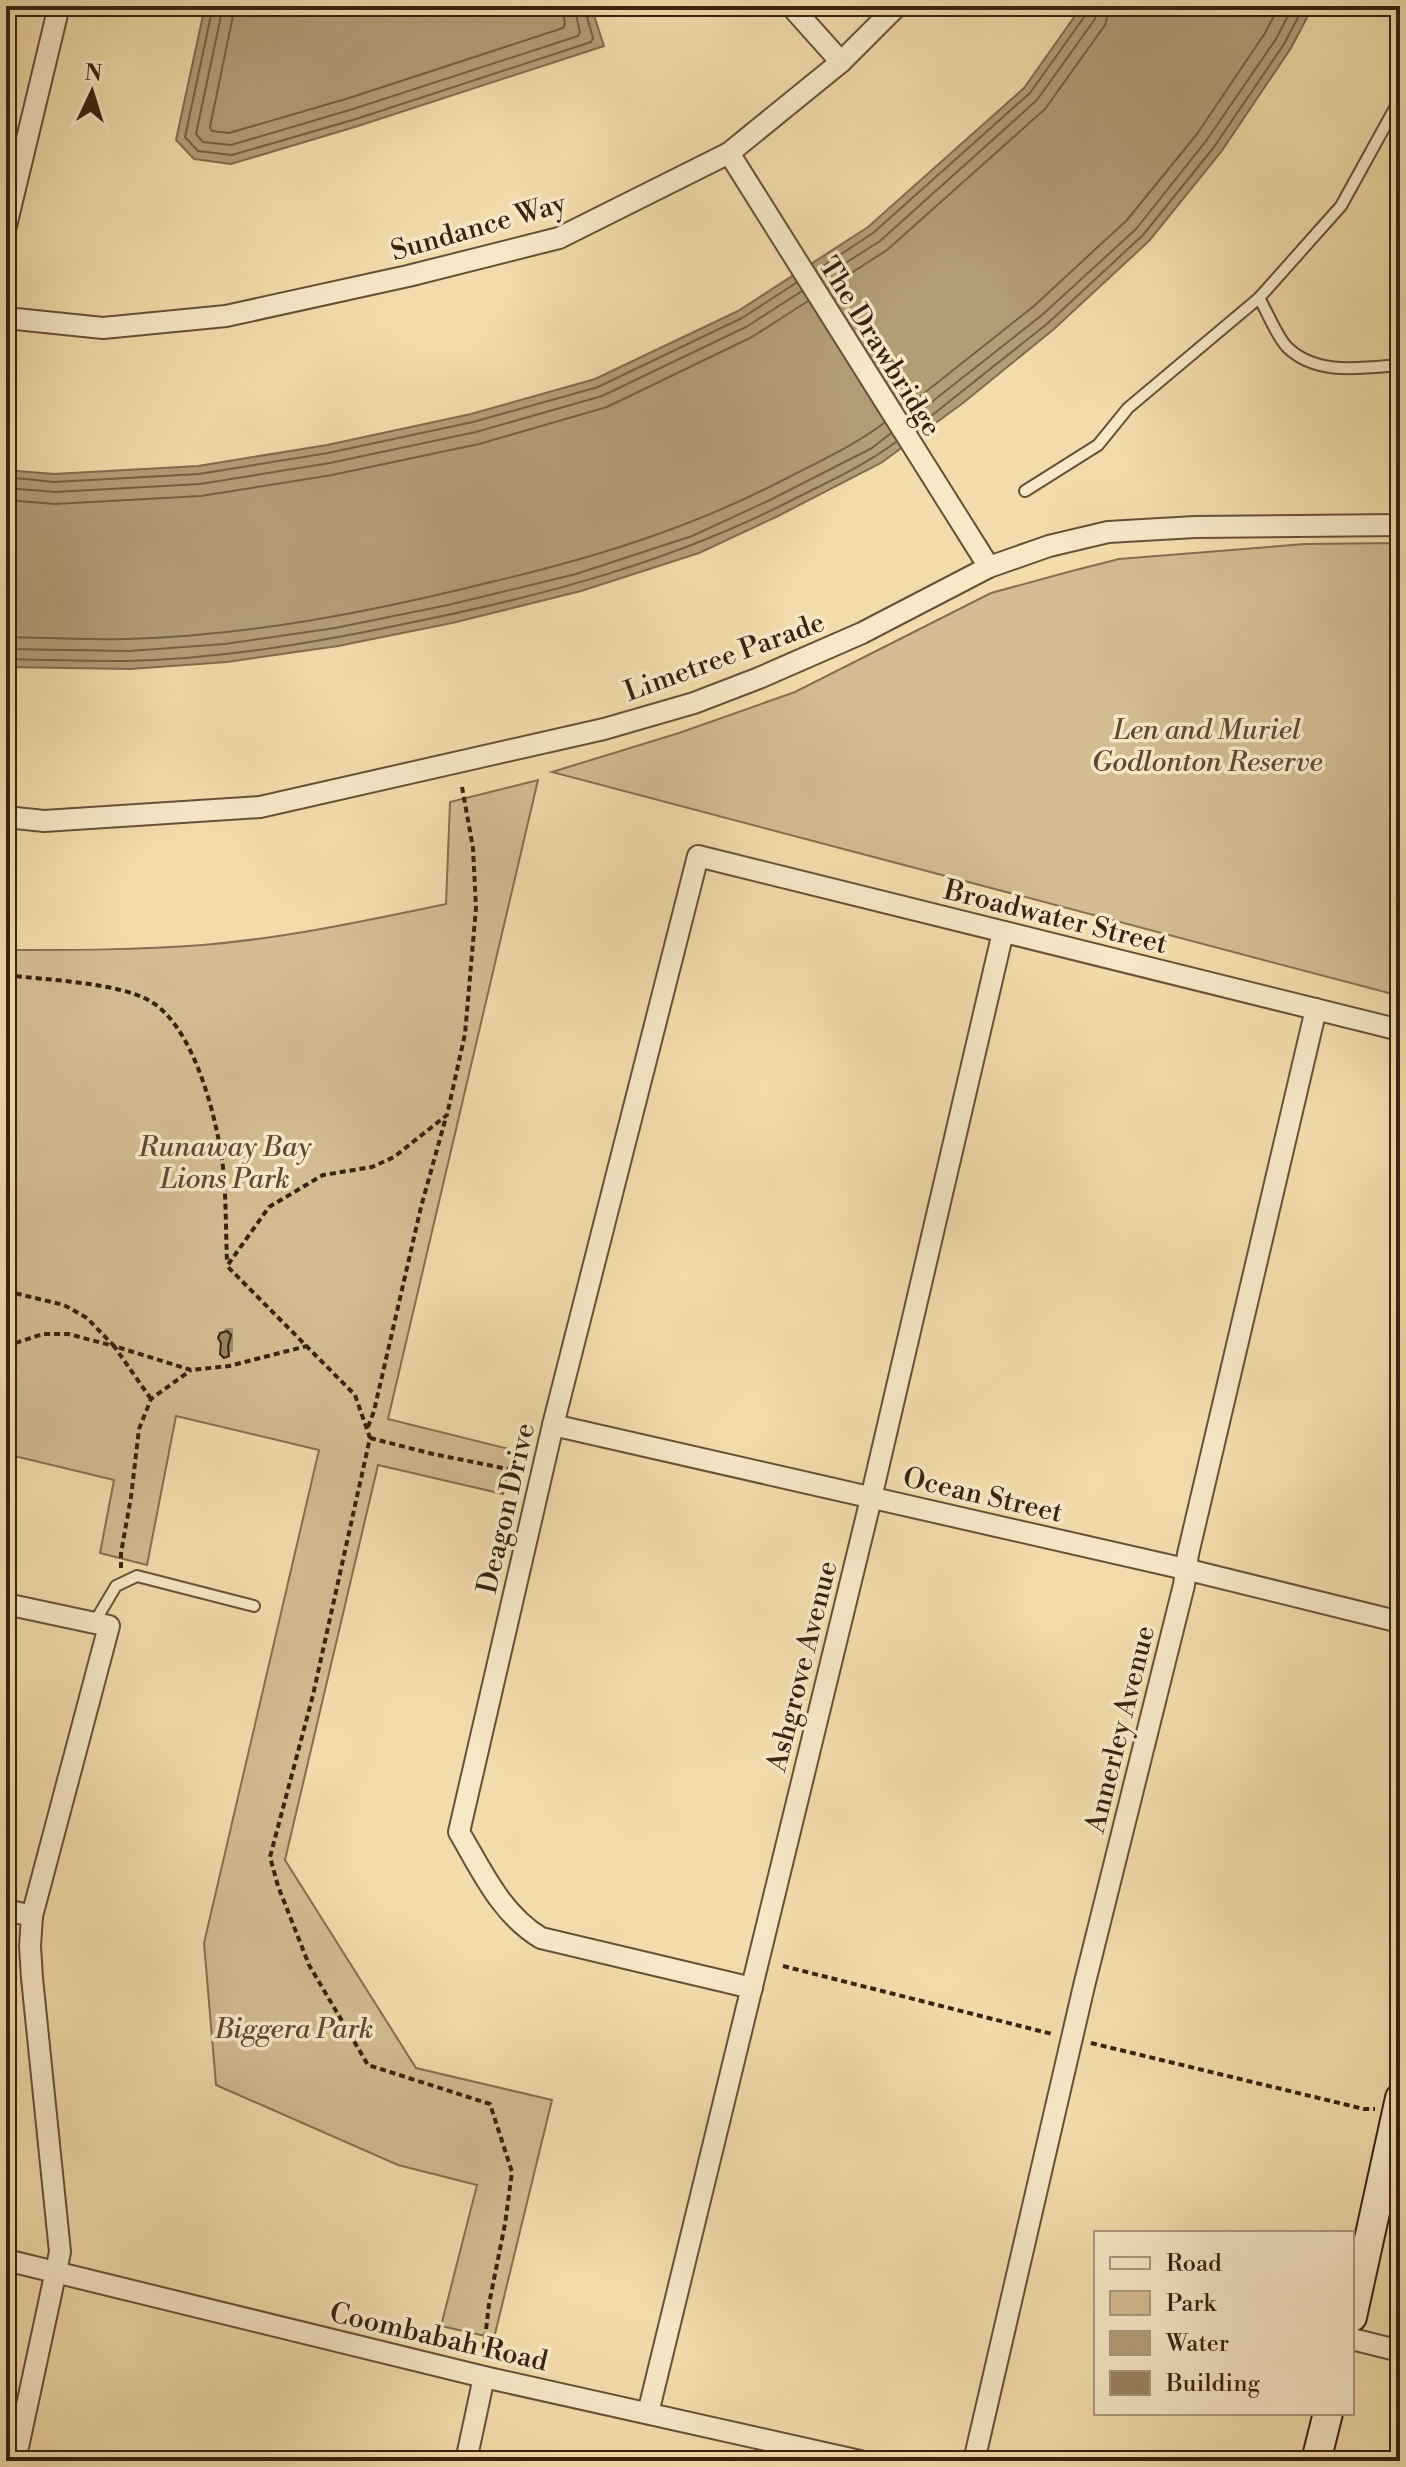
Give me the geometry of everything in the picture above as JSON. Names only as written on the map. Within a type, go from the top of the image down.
[{"type":"main road","points":[[1354,2308],[1399,2105]]},
{"type":"main road","points":[[1316,2461],[1328,2415]]},
{"type":"street","points":[[6,226],[59,6]]},
{"type":"street","points":[[791,6],[841,62]]},
{"type":"street","name":"Sundance Way","points":[[6,318],[103,328],[226,316],[408,276],[559,238],[729,153],[841,62],[897,6]]},
{"type":"street","name":"The Drawbridge","points":[[729,153],[989,567]]},
{"type":"street","name":"Limetree Parade","points":[[6,817],[44,821],[260,807],[604,729],[694,703],[759,678],[862,633],[989,567],[1049,546],[1108,532],[1195,527],[1400,525]]},
{"type":"street","name":"Broadwater Street","points":[[698,856],[1400,1030]]},
{"type":"street","name":"Deagon Drive","points":[[698,856],[553,1425],[459,1832],[502,1903],[517,1921],[541,1938],[752,1988]]},
{"type":"street","name":"Ashgrove Avenue","points":[[648,2413],[871,1497],[1003,932]]},
{"type":"street","name":"Annerley Avenue","points":[[974,2461],[1081,1999],[1184,1585],[1185,1569],[1316,1009]]},
{"type":"street","name":"Ocean Street","points":[[553,1425],[1185,1569],[1400,1622]]},
{"type":"street","points":[[6,1604],[102,1624],[32,1916],[32,1978],[60,2252],[15,2461]]},
{"type":"street","points":[[6,1910],[32,1916]]},
{"type":"street","name":"Coombabah Road","points":[[6,2260],[483,2367],[648,2413],[860,2461]]},
{"type":"street","points":[[1354,2340],[1400,2351]]},
{"type":"street","points":[[466,2461],[483,2367]]},
{"type":"lane","points":[[1025,491],[1098,445],[1128,408],[1259,298],[1341,206],[1400,99]]},
{"type":"lane","points":[[1259,298],[1285,346],[1311,364],[1355,369],[1400,365]]},
{"type":"lane","points":[[102,1624],[116,1586],[137,1576],[254,1606]]},
{"type":"path","points":[[367,1429],[374,1411],[465,1034],[476,908],[473,848],[462,787]]},
{"type":"path","points":[[6,975],[91,985],[128,993],[150,1001],[169,1016],[186,1042],[200,1073],[216,1121],[224,1176],[227,1266],[355,1395],[367,1429],[370,1438],[313,1695],[270,1857],[309,1965],[368,2065],[490,2104],[512,2172],[489,2304],[483,2367]]},
{"type":"path","points":[[227,1266],[269,1207],[323,1175],[372,1167],[394,1157],[447,1115]]},
{"type":"path","points":[[6,1291],[64,1305],[87,1318],[114,1346],[151,1399]]},
{"type":"path","points":[[6,1346],[43,1334],[68,1334],[191,1370],[229,1366],[307,1346]]},
{"type":"path","points":[[122,1583],[121,1553],[139,1429],[151,1399],[191,1370]]},
{"type":"path","points":[[370,1438],[541,1477]]},
{"type":"green space","name":"Len and Muriel Godlonton Reserve","points":[[1400,543],[1400,996],[552,772],[679,733],[795,692],[991,593],[1068,572],[1119,559],[1305,544]]},
{"type":"green space","name":"Runaway Bay Lions Park","points":[[538,780],[388,1419],[513,1450],[503,1494],[378,1465],[285,1860],[416,2068],[552,2100],[494,2338],[441,2326],[477,2185],[398,2165],[216,2085],[204,1943],[319,1450],[176,1416],[147,1565],[100,1553],[114,1480],[6,1454],[6,950],[129,949],[234,942],[446,904],[450,802]]},
{"type":"water","points":[[205,6],[591,6],[604,46],[231,164],[194,159],[176,140]]},
{"type":"water","points":[[1082,6],[1313,6],[1291,48],[1221,152],[1149,241],[1054,329],[963,403],[881,463],[699,553],[581,591],[452,623],[338,646],[227,662],[130,669],[6,667],[6,470],[54,474],[198,466],[327,445],[471,414],[595,379],[738,311],[868,227],[1024,88]]},
{"type":"building","points":[[227,1331],[231,1335],[229,1356],[224,1358],[220,1354],[218,1338],[220,1333]]},
{"type":"park label","name":"Biggera Park","points":[[294,2028]]}]
